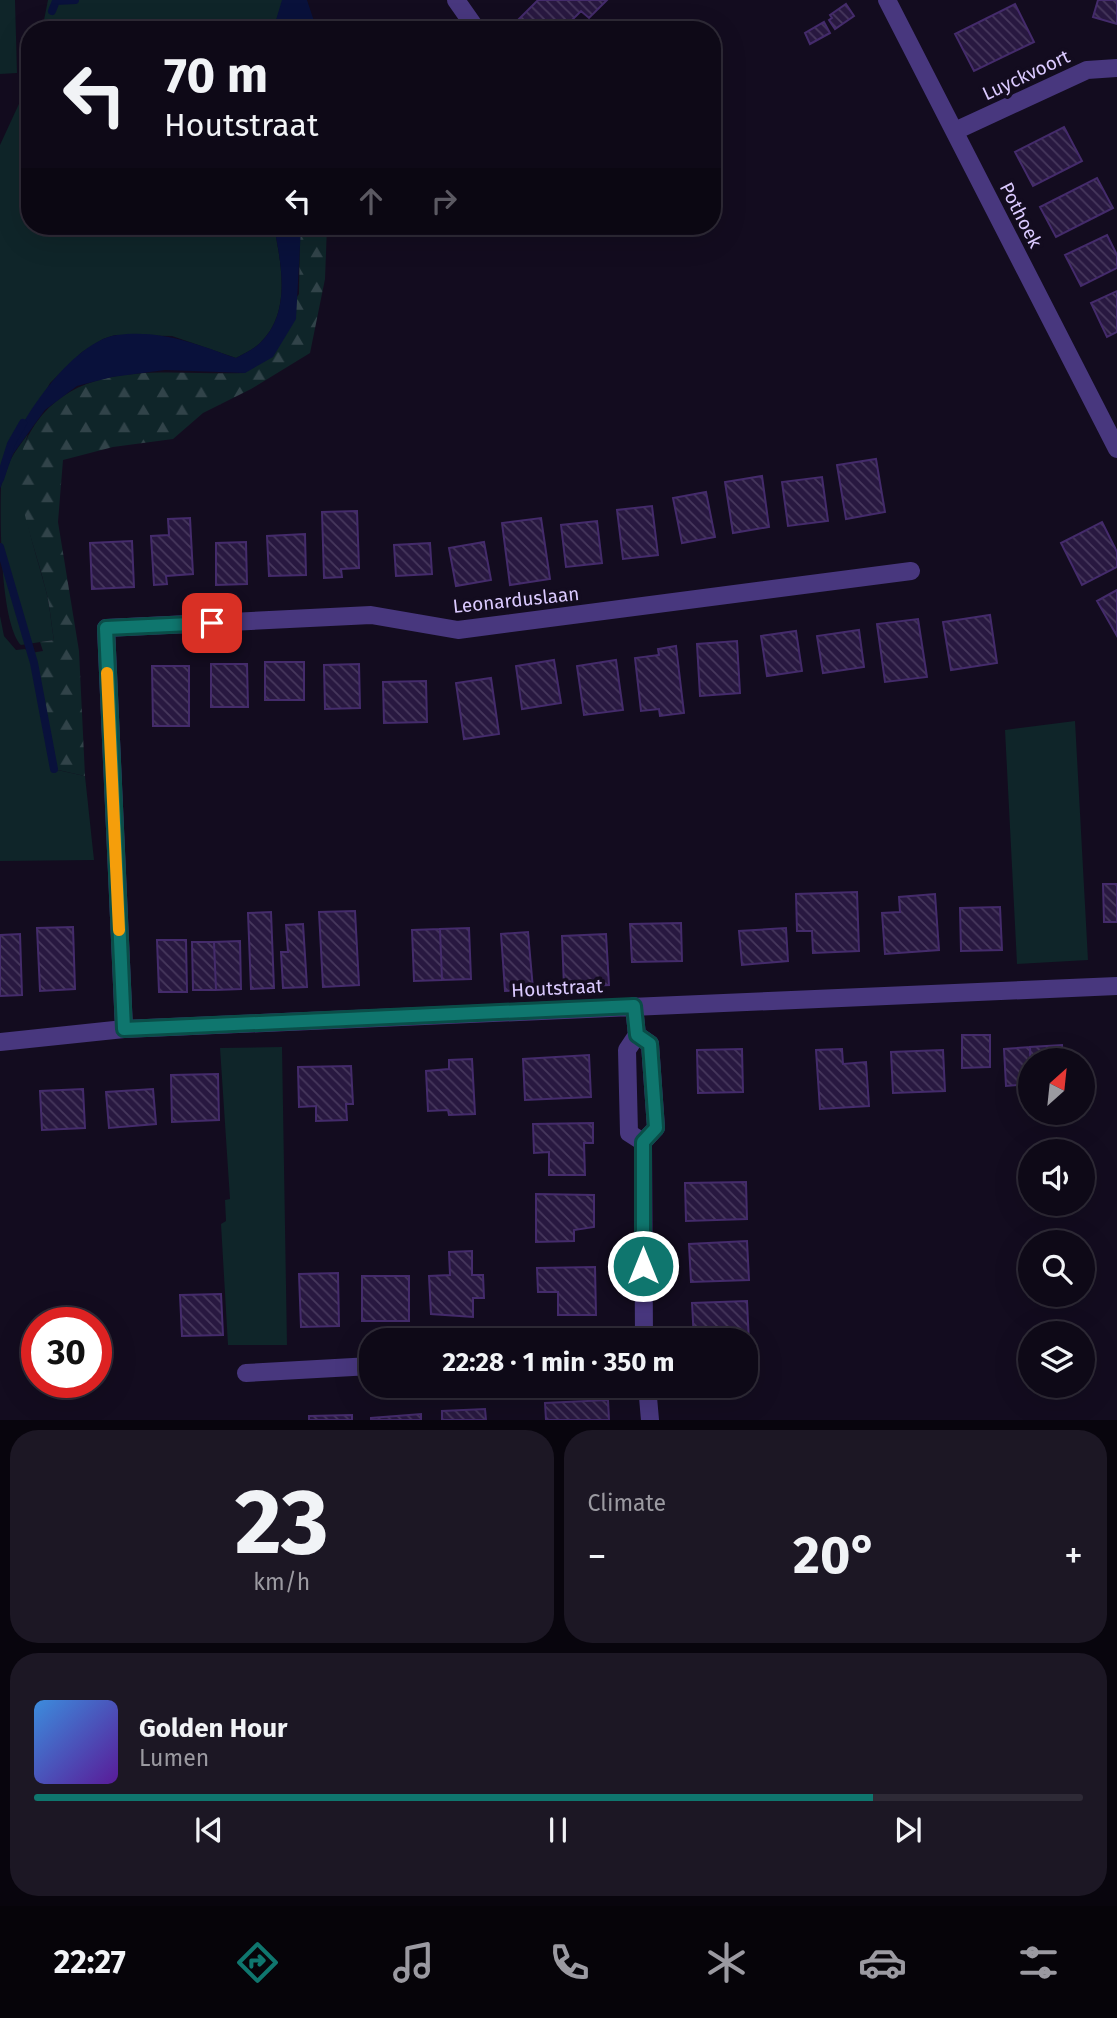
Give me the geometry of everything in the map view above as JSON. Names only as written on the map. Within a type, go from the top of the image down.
[{"type":"street","points":[[456,0],[471,21]]},
{"type":"street","name":"Pothoek","points":[[887,0],[1117,449]]},
{"type":"street","name":"Luyckvoort","points":[[955,131],[1087,70],[1117,68]]},
{"type":"street","name":"Leonarduslaan","points":[[124,1029],[106,628],[371,615],[458,630],[911,571]]},
{"type":"street","name":"Houtstraat","points":[[0,1042],[124,1029],[1117,986]]},
{"type":"street","points":[[634,1006],[637,1035],[627,1050],[629,1133],[643,1142]]},
{"type":"street","points":[[637,1035],[650,1044],[656,1128],[643,1142],[644,1328]]},
{"type":"street","points":[[246,1373],[359,1367]]},
{"type":"street","points":[[648,1398],[650,1419]]},
{"type":"green space","points":[[0,0],[15,0],[17,73],[0,74]]},
{"type":"green space","points":[[48,0],[282,0],[276,21],[44,21]]},
{"type":"green space","points":[[21,100],[21,235],[276,235],[282,287],[277,317],[270,331],[258,345],[236,358],[172,336],[115,335],[82,352],[50,383],[0,479],[0,145]]},
{"type":"green space","points":[[300,235],[327,235],[325,279],[310,353],[251,389],[203,413],[173,439],[113,447],[63,460],[58,522],[79,651],[85,776],[54,769],[31,653],[43,651],[40,642],[54,640],[47,593],[20,488],[20,462],[27,438],[36,423],[56,402],[79,387],[104,379],[161,372],[245,373],[299,294]]},
{"type":"green space","points":[[28,434],[21,472],[22,491],[29,530],[47,593],[54,640],[21,645],[14,633],[5,593],[1,545],[1,487],[8,465]]},
{"type":"green space","points":[[0,616],[4,636],[16,650],[25,649],[31,653],[53,769],[85,776],[94,860],[0,861]]},
{"type":"green space","points":[[1075,721],[1088,960],[1017,964],[1005,730]]},
{"type":"green space","points":[[282,1047],[287,1345],[228,1345],[221,1224],[226,1221],[225,1200],[230,1199],[220,1048]]},
{"type":"shaded area","points":[[282,0],[307,0],[314,21],[276,21]]},
{"type":"shaded area","points":[[276,235],[301,235],[296,319],[273,357],[245,373],[165,370],[112,377],[77,386],[45,410],[13,454],[0,489],[3,469],[24,421],[59,374],[78,355],[98,341],[117,335],[148,334],[178,339],[236,358],[260,343],[277,317],[282,287]]},
{"type":"building","points":[[538,0],[607,0],[589,18],[581,11],[571,21],[517,21]]},
{"type":"building","points":[[1098,0],[1117,0],[1117,24],[1093,17]]},
{"type":"building","points":[[846,4],[854,16],[835,29],[829,20],[832,18],[830,15]]},
{"type":"building","points":[[1015,4],[1034,42],[974,71],[955,34]]},
{"type":"building","points":[[824,22],[830,33],[810,44],[805,33]]},
{"type":"building","points":[[1064,127],[1082,161],[1033,186],[1015,152]]},
{"type":"building","points":[[1097,178],[1113,208],[1056,237],[1040,207]]},
{"type":"building","points":[[1107,235],[1117,255],[1117,268],[1081,286],[1065,255]]},
{"type":"building","points":[[1117,291],[1117,332],[1107,337],[1091,303]]},
{"type":"building","points":[[876,459],[885,512],[846,519],[837,465]]},
{"type":"building","points":[[762,476],[769,527],[733,533],[725,482]]},
{"type":"building","points":[[822,477],[828,521],[788,526],[782,482]]},
{"type":"building","points":[[706,492],[715,537],[682,543],[673,498]]},
{"type":"building","points":[[652,506],[658,555],[623,559],[617,510]]},
{"type":"building","points":[[357,511],[359,568],[341,569],[342,577],[324,578],[322,512]]},
{"type":"building","points":[[190,518],[193,574],[166,576],[167,584],[154,585],[151,536],[169,535],[168,519]]},
{"type":"building","points":[[541,518],[550,579],[510,585],[502,523]]},
{"type":"building","points":[[597,521],[602,563],[566,567],[561,525]]},
{"type":"building","points":[[1102,522],[1117,552],[1117,567],[1082,585],[1061,543]]},
{"type":"building","points":[[305,534],[306,575],[269,576],[267,536]]},
{"type":"building","points":[[132,541],[134,587],[92,589],[90,543]]},
{"type":"building","points":[[246,542],[247,584],[216,585],[216,543]]},
{"type":"building","points":[[484,542],[491,580],[456,586],[449,548]]},
{"type":"building","points":[[430,543],[432,574],[396,576],[394,545]]},
{"type":"building","points":[[1117,590],[1117,636],[1097,601]]},
{"type":"building","points":[[990,615],[997,663],[951,670],[943,622]]},
{"type":"building","points":[[918,619],[927,677],[885,682],[877,624]]},
{"type":"building","points":[[859,630],[864,667],[823,673],[817,636]]},
{"type":"building","points":[[796,631],[802,671],[767,676],[761,636]]},
{"type":"building","points":[[737,641],[740,693],[700,696],[697,644]]},
{"type":"building","points":[[676,646],[684,713],[660,716],[659,709],[641,711],[635,658],[659,655],[658,649]]},
{"type":"building","points":[[554,660],[561,703],[522,709],[516,666]]},
{"type":"building","points":[[616,660],[623,710],[584,715],[577,666]]},
{"type":"building","points":[[265,662],[304,662],[304,700],[265,700]]},
{"type":"building","points":[[211,664],[247,664],[248,707],[211,707]]},
{"type":"building","points":[[359,664],[360,708],[325,709],[324,665]]},
{"type":"building","points":[[152,666],[189,666],[189,726],[153,726]]},
{"type":"building","points":[[491,678],[499,734],[464,739],[456,683]]},
{"type":"building","points":[[426,681],[427,722],[384,723],[383,682]]},
{"type":"building","points":[[1103,884],[1117,884],[1117,922],[1104,922]]},
{"type":"building","points":[[857,892],[859,951],[813,953],[812,931],[797,931],[796,894]]},
{"type":"building","points":[[935,894],[939,950],[885,954],[882,913],[900,912],[899,897]]},
{"type":"building","points":[[1000,907],[1002,950],[961,951],[960,908]]},
{"type":"building","points":[[355,911],[359,985],[323,987],[319,912]]},
{"type":"building","points":[[271,912],[274,988],[251,989],[248,913]]},
{"type":"building","points":[[681,923],[682,961],[632,962],[630,924]]},
{"type":"building","points":[[303,924],[307,987],[283,988],[281,952],[288,952],[286,925]]},
{"type":"building","points":[[73,927],[75,989],[40,991],[37,928]]},
{"type":"building","points":[[469,928],[471,979],[442,980],[440,929]]},
{"type":"building","points":[[786,928],[788,961],[742,965],[739,931]]},
{"type":"building","points":[[440,929],[442,980],[414,981],[412,930]]},
{"type":"building","points":[[528,932],[533,989],[505,991],[501,934]]},
{"type":"building","points":[[20,934],[22,995],[0,996],[0,935]]},
{"type":"building","points":[[606,934],[609,985],[564,987],[562,936]]},
{"type":"building","points":[[157,940],[186,940],[187,992],[159,992]]},
{"type":"building","points":[[240,941],[241,989],[216,990],[214,942]]},
{"type":"building","points":[[192,942],[214,942],[216,990],[193,990]]},
{"type":"building","points":[[962,1035],[990,1035],[990,1067],[962,1068]]},
{"type":"building","points":[[1062,1045],[1062,1048],[1030,1048]]},
{"type":"building","points":[[1030,1047],[1018,1048],[1018,1085],[1006,1086],[1004,1049]]},
{"type":"building","points":[[742,1049],[743,1092],[698,1093],[697,1050]]},
{"type":"building","points":[[842,1049],[843,1064],[866,1062],[869,1106],[820,1109],[816,1050]]},
{"type":"building","points":[[943,1050],[945,1091],[893,1093],[891,1052]]},
{"type":"building","points":[[589,1055],[591,1097],[525,1100],[523,1059]]},
{"type":"building","points":[[472,1059],[475,1114],[449,1115],[448,1110],[428,1111],[426,1071],[449,1069],[449,1060]]},
{"type":"building","points":[[351,1066],[353,1104],[346,1104],[347,1120],[316,1121],[316,1106],[299,1107],[298,1067]]},
{"type":"building","points":[[218,1074],[219,1120],[172,1122],[171,1075]]},
{"type":"building","points":[[83,1089],[85,1128],[42,1130],[40,1091]]},
{"type":"building","points":[[153,1089],[156,1124],[109,1128],[106,1092]]},
{"type":"building","points":[[593,1123],[593,1143],[584,1143],[585,1175],[549,1175],[549,1152],[534,1153],[533,1124]]},
{"type":"building","points":[[746,1182],[747,1219],[686,1221],[685,1183]]},
{"type":"building","points":[[536,1194],[594,1195],[594,1227],[574,1230],[574,1241],[536,1242]]},
{"type":"building","points":[[747,1241],[749,1280],[691,1282],[689,1244]]},
{"type":"building","points":[[472,1251],[472,1275],[483,1275],[484,1298],[473,1298],[473,1317],[431,1314],[429,1276],[450,1275],[449,1252]]},
{"type":"building","points":[[595,1267],[596,1315],[558,1315],[558,1292],[538,1292],[537,1268]]},
{"type":"building","points":[[338,1273],[339,1326],[301,1327],[299,1274]]},
{"type":"building","points":[[362,1276],[409,1276],[409,1321],[362,1321]]},
{"type":"building","points":[[221,1294],[223,1335],[182,1336],[180,1295]]},
{"type":"building","points":[[747,1301],[748,1328],[693,1328],[692,1303]]},
{"type":"building","points":[[608,1400],[609,1420],[546,1420],[545,1403]]},
{"type":"building","points":[[485,1409],[486,1420],[442,1420],[442,1411]]},
{"type":"building","points":[[421,1414],[421,1420],[371,1420],[371,1418]]},
{"type":"building","points":[[352,1415],[352,1420],[309,1420],[309,1416]]},
{"type":"waterway","points":[[52,11],[56,1],[75,0]]},
{"type":"waterway","points":[[0,479],[11,444],[23,423]]},
{"type":"waterway","points":[[0,547],[34,663],[54,769]]},
{"type":"slow traffic","points":[[107,673],[119,930]]},
{"type":"route","points":[[212,623],[106,628],[124,1029],[634,1006],[637,1035],[650,1044],[656,1128],[643,1142],[643,1266]]}]
